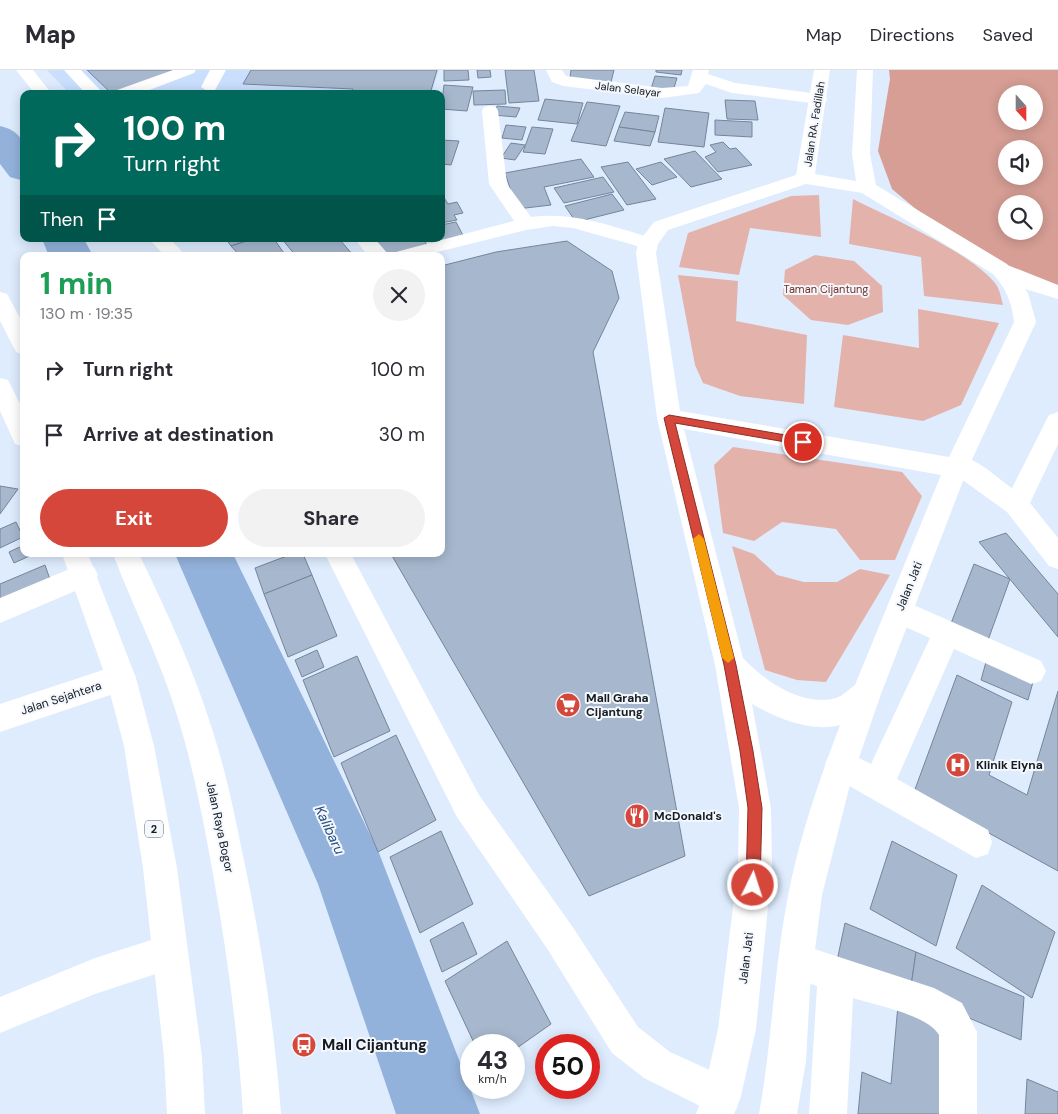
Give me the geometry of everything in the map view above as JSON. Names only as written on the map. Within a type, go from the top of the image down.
[{"type":"main road","points":[[24,70],[41,90]]},
{"type":"main road","points":[[72,70],[92,90]]},
{"type":"main road","points":[[134,90],[188,70]]},
{"type":"main road","points":[[209,87],[218,70]]},
{"type":"main road","name":"Jalan Selayar","points":[[554,70],[558,79],[570,82],[662,93],[693,90],[697,86],[700,73]]},
{"type":"main road","name":"Jalan RA. Fadillah","points":[[805,178],[819,99],[822,70]]},
{"type":"main road","points":[[865,70],[861,154],[868,188]]},
{"type":"main road","points":[[700,73],[732,88],[819,99]]},
{"type":"main road","points":[[490,111],[498,184],[526,224]]},
{"type":"main road","points":[[412,252],[526,224],[553,220],[574,222],[648,242],[661,226],[805,178],[868,188],[1000,269],[1058,294]]},
{"type":"main road","points":[[162,242],[172,252]]},
{"type":"main road","points":[[367,242],[375,252]]},
{"type":"main road","name":"Jalan Jati","points":[[648,242],[646,252],[669,418],[730,665],[755,808],[755,866],[737,1029],[718,1105]]},
{"type":"main road","points":[[1000,269],[1012,280],[1024,307],[1058,294]]},
{"type":"main road","points":[[0,299],[20,339]]},
{"type":"main road","name":"Jalan Jati","points":[[778,1114],[787,1061],[796,960],[805,895],[817,844],[841,764],[866,694],[958,466],[1025,322],[1024,307]]},
{"type":"main road","points":[[0,386],[20,429]]},
{"type":"main road","points":[[669,418],[958,466],[1016,505],[1058,558]]},
{"type":"main road","points":[[1016,505],[1057,421]]},
{"type":"main road","name":"Jalan Raya Bogor","points":[[127,557],[146,596],[192,712],[208,771],[243,946],[258,1058],[262,1114]]},
{"type":"main road","points":[[340,557],[468,806],[560,938],[626,1040],[657,1065],[718,1105]]},
{"type":"main road","points":[[0,611],[80,564]]},
{"type":"main road","name":"2","points":[[80,564],[122,678],[139,746],[150,804],[170,952],[183,1057],[186,1114]]},
{"type":"main road","points":[[900,611],[1031,672]]},
{"type":"main road","points":[[878,785],[947,632]]},
{"type":"main road","points":[[730,665],[746,684],[761,695],[778,703],[806,711],[830,714],[852,706],[866,694]]},
{"type":"main road","name":"Jalan Sejahtera","points":[[0,718],[122,678]]},
{"type":"main road","points":[[841,764],[976,842]]},
{"type":"main road","points":[[0,1015],[95,976],[170,952]]},
{"type":"main road","points":[[796,960],[934,1006],[949,1016],[958,1032],[958,1114]]},
{"type":"main road","points":[[828,1114],[836,974]]},
{"type":"shaded area","points":[[47,70],[439,70],[432,90],[66,90]]},
{"type":"shaded area","points":[[889,70],[1058,70],[1058,288],[1021,274],[929,220],[892,189],[878,151],[890,79]]},
{"type":"green space","points":[[819,195],[821,237],[750,228],[739,275],[679,267],[688,233],[791,196]]},
{"type":"green space","points":[[853,199],[908,226],[968,259],[995,283],[1003,305],[924,296],[921,257],[849,244]]},
{"type":"green space","name":"Taman Cijantung","points":[[815,255],[854,261],[882,286],[883,312],[848,325],[811,320],[783,295],[785,270]]},
{"type":"green space","points":[[678,275],[738,281],[736,321],[807,335],[804,404],[740,396],[703,383],[695,365]]},
{"type":"green space","points":[[918,309],[999,323],[961,405],[923,421],[834,407],[843,335],[919,348]]},
{"type":"green space","points":[[733,447],[902,472],[922,496],[895,560],[860,560],[836,529],[782,522],[754,541],[723,533],[714,465]]},
{"type":"green space","points":[[732,546],[754,554],[777,575],[804,582],[837,582],[860,569],[890,575],[826,682],[797,680],[765,670]]},
{"type":"building","points":[[87,70],[177,70],[120,90],[108,90]]},
{"type":"building","points":[[251,70],[437,70],[431,90],[353,90],[243,84]]},
{"type":"building","points":[[444,70],[468,70],[469,80],[444,81]]},
{"type":"building","points":[[477,70],[490,70],[491,77],[478,78]]},
{"type":"building","points":[[505,70],[534,70],[539,101],[509,103]]},
{"type":"building","points":[[571,70],[614,70],[611,82],[570,78]]},
{"type":"building","points":[[656,70],[682,70],[681,75],[656,72]]},
{"type":"building","points":[[655,76],[677,78],[673,91],[651,89]]},
{"type":"building","points":[[444,85],[473,87],[467,111],[445,109],[445,90],[443,90]]},
{"type":"building","points":[[505,90],[506,104],[474,105],[473,91]]},
{"type":"building","points":[[545,99],[583,103],[577,124],[538,120]]},
{"type":"building","points":[[725,100],[755,101],[758,120],[727,119]]},
{"type":"building","points":[[587,102],[620,106],[606,146],[571,141]]},
{"type":"building","points":[[497,106],[520,108],[516,117],[493,115]]},
{"type":"building","points":[[665,108],[709,113],[704,147],[658,142]]},
{"type":"building","points":[[625,112],[659,116],[655,132],[619,127]]},
{"type":"building","points":[[715,120],[752,122],[752,137],[715,135]]},
{"type":"building","points":[[506,125],[526,127],[522,140],[502,138]]},
{"type":"building","points":[[532,127],[553,129],[545,154],[523,152]]},
{"type":"building","points":[[619,127],[655,132],[650,146],[614,141]]},
{"type":"building","points":[[445,140],[459,141],[451,165],[445,164]]},
{"type":"building","points":[[723,142],[730,149],[736,148],[752,165],[718,172],[705,157],[716,152],[710,145]]},
{"type":"building","points":[[511,143],[525,145],[515,160],[501,158]]},
{"type":"building","points":[[695,151],[722,179],[691,187],[664,159]]},
{"type":"building","points":[[581,159],[594,177],[544,187],[551,205],[517,209],[505,173]]},
{"type":"building","points":[[628,162],[656,199],[627,205],[601,167]]},
{"type":"building","points":[[661,162],[677,177],[652,185],[636,169]]},
{"type":"building","points":[[603,177],[614,192],[564,203],[554,188]]},
{"type":"building","points":[[612,194],[624,210],[576,222],[565,206]]},
{"type":"building","points":[[445,199],[448,204],[457,202],[463,213],[454,215],[457,220],[445,222]]},
{"type":"building","points":[[456,222],[465,239],[434,246],[432,242],[445,242],[445,224]]},
{"type":"building","name":"Mall Graha Cijantung","points":[[567,241],[612,271],[619,298],[593,352],[685,856],[589,896],[393,557],[445,557],[445,265],[496,252]]},
{"type":"building","points":[[228,242],[244,242],[231,246]]},
{"type":"building","points":[[244,242],[276,242],[283,252],[236,252],[231,246]]},
{"type":"building","points":[[284,242],[342,242],[350,252],[293,252]]},
{"type":"building","points":[[374,242],[425,242],[427,245],[398,252],[379,252]]},
{"type":"building","points":[[0,486],[18,489],[0,514]]},
{"type":"building","points":[[16,522],[20,531],[20,538],[0,548],[0,529]]},
{"type":"building","points":[[1006,533],[1058,594],[1058,637],[979,542]]},
{"type":"building","points":[[20,547],[20,557],[27,557],[14,563],[9,552]]},
{"type":"building","points":[[284,557],[304,557],[312,575],[264,594],[255,568]]},
{"type":"building","points":[[974,564],[1010,579],[987,643],[950,626]]},
{"type":"building","points":[[45,565],[52,585],[0,608],[0,584]]},
{"type":"building","points":[[312,575],[337,636],[288,657],[264,594]]},
{"type":"building","points":[[317,650],[324,667],[302,677],[295,660]]},
{"type":"building","points":[[357,656],[390,731],[334,757],[303,680]]},
{"type":"building","points":[[986,662],[1033,682],[1028,700],[981,680]]},
{"type":"building","name":"Klinik Elyna","points":[[957,675],[1012,702],[989,775],[1027,795],[1058,691],[1058,871],[914,792]]},
{"type":"building","points":[[396,735],[436,820],[378,852],[341,763]]},
{"type":"building","points":[[441,831],[473,904],[420,933],[390,857]]},
{"type":"building","points":[[892,841],[957,875],[936,946],[870,909]]},
{"type":"building","points":[[982,885],[1055,932],[1032,998],[956,948]]},
{"type":"building","points":[[463,922],[477,954],[442,972],[430,940]]},
{"type":"building","points":[[845,923],[916,952],[910,993],[837,961]]},
{"type":"building","points":[[507,941],[551,1024],[525,1042],[525,1034],[470,1034],[445,981]]},
{"type":"building","points":[[916,952],[1024,997],[1021,1040],[910,993]]},
{"type":"building","points":[[898,1005],[949,1024],[944,1114],[858,1114],[862,1072],[891,1084]]},
{"type":"building","points":[[1027,1079],[1058,1092],[1058,1114],[1025,1114]]},
{"type":"waterway","name":"Kalibaru","points":[[0,137],[20,164]]},
{"type":"waterway","name":"Kalibaru","points":[[64,242],[69,252]]},
{"type":"waterway","name":"Kalibaru","points":[[205,557],[353,879],[438,1114]]},
{"type":"slow traffic","points":[[699,539],[728,658]]},
{"type":"place","name":"Mall Graha Cijantung","points":[[568,705]]},
{"type":"place","name":"Klinik Elyna","points":[[958,765]]},
{"type":"place","name":"McDonald's","points":[[637,816]]},
{"type":"place","name":"Mall Cijantung","points":[[304,1045]]},
{"type":"route","points":[[753,885],[755,866],[755,808],[746,751],[730,665],[669,418],[803,442]]}]
